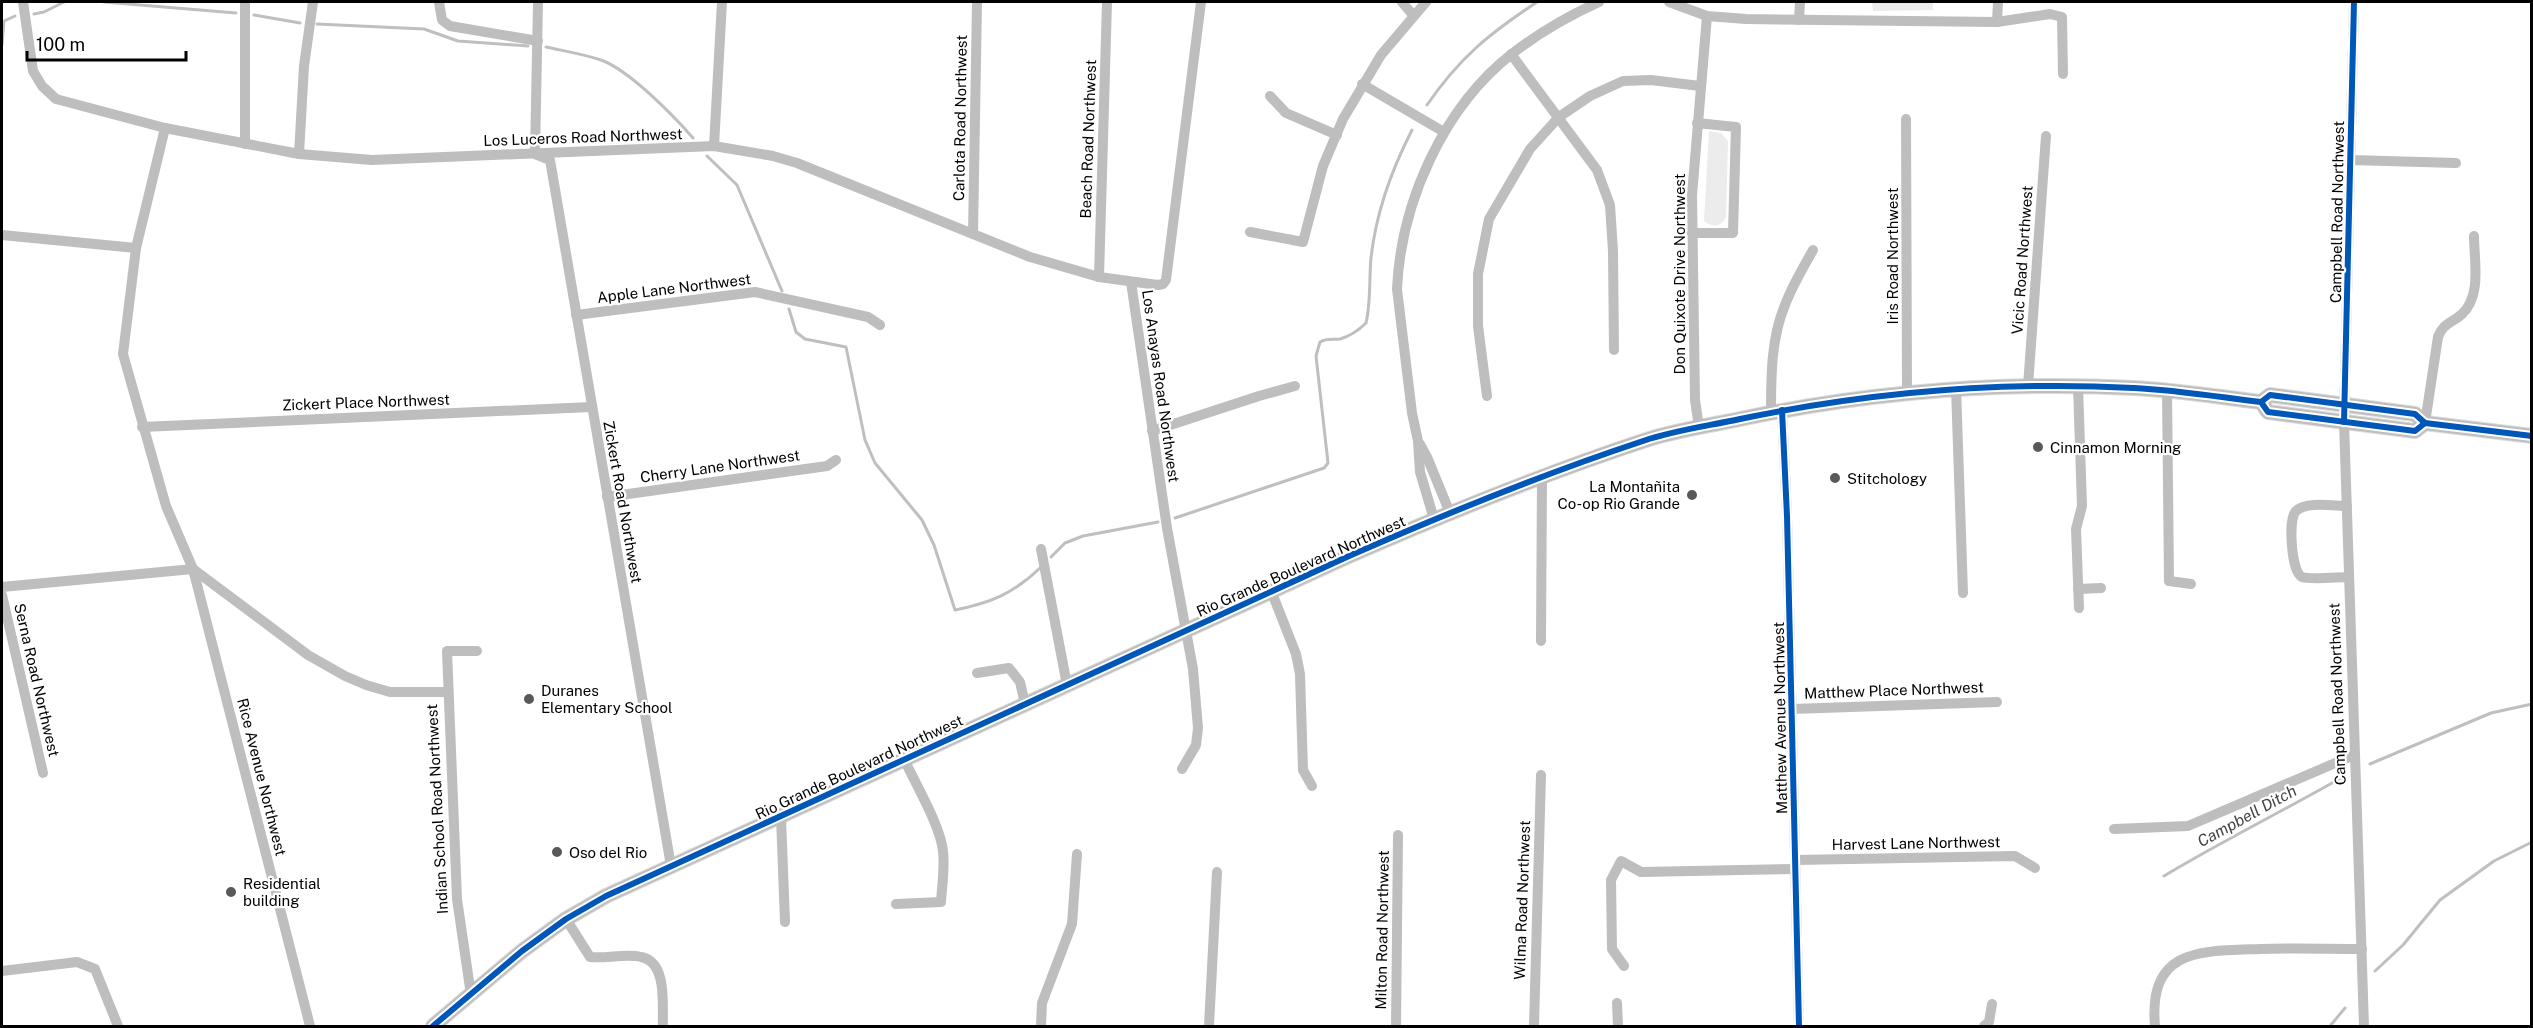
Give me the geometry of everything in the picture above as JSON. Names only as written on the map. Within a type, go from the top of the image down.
[{"type":"main road","name":"Rio Grande Boulevard Northwest","points":[[442,1024],[471,995],[522,951],[566,919],[606,896],[1434,519],[1645,440],[1776,411],[1907,392],[2028,386],[2167,391],[2261,402],[2270,395],[2415,414],[2425,423],[2532,436]]},
{"type":"main road","name":"Rio Grande Boulevard Northwest","points":[[2261,402],[2268,412],[2415,432],[2425,423]]},
{"type":"street","name":"Los Luceros Road Northwest","points":[[23,2],[33,71],[42,86],[56,99],[165,128],[299,154],[372,160],[714,146],[797,163],[1030,257],[1099,277],[1131,282]]},
{"type":"street","points":[[245,144],[246,2]]},
{"type":"street","points":[[299,154],[304,66],[313,2]]},
{"type":"street","points":[[439,2],[442,20],[450,26],[538,41]]},
{"type":"street","points":[[535,154],[538,2]]},
{"type":"street","points":[[714,146],[722,2]]},
{"type":"street","name":"Carlota Road Northwest","points":[[973,234],[977,2]]},
{"type":"street","name":"Beach Road Northwest","points":[[1099,277],[1107,2]]},
{"type":"street","name":"Los Anayas Road Northwest","points":[[1182,769],[1196,745],[1198,728],[1187,631],[1152,431],[1131,282],[1158,285],[1163,284],[1166,280],[1202,2]]},
{"type":"street","points":[[1402,2],[1413,15]]},
{"type":"street","points":[[1250,232],[1303,242],[1323,166],[1343,119],[1381,55],[1426,2]]},
{"type":"street","points":[[1434,519],[1420,472],[1418,441],[1401,340],[1397,288],[1398,272],[1419,184],[1444,132],[1470,97],[1511,54],[1560,21],[1599,2]]},
{"type":"street","points":[[1669,2],[1707,16],[1746,19],[1997,22],[2050,14],[2062,17],[2063,74]]},
{"type":"street","points":[[1799,20],[1800,2]]},
{"type":"street","points":[[1997,22],[1998,2]]},
{"type":"street","name":"Campbell Road Northwest","points":[[2354,2],[2344,422],[2364,1026]]},
{"type":"street","name":"Don Quixote Drive Northwest","points":[[1699,427],[1695,400],[1692,233],[1697,123],[1707,16]]},
{"type":"street","points":[[1511,54],[1597,170],[1610,206],[1614,350]]},
{"type":"street","points":[[1487,396],[1478,326],[1478,274],[1489,219],[1530,149],[1559,117],[1590,96],[1623,81],[1651,80],[1700,86]]},
{"type":"street","points":[[1362,84],[1444,132]]},
{"type":"street","points":[[1270,96],[1286,112],[1337,135]]},
{"type":"street","name":"Iris Road Northwest","points":[[1906,119],[1907,392]]},
{"type":"street","points":[[1692,233],[1733,233],[1736,127],[1697,123]]},
{"type":"street","name":"Rice Avenue Northwest","points":[[165,128],[136,248],[123,354],[166,506],[193,569],[310,1026]]},
{"type":"street","name":"Vicic Road Northwest","points":[[2028,386],[2046,136]]},
{"type":"street","name":"Zickert Road Northwest","points":[[535,154],[550,160],[670,866]]},
{"type":"street","points":[[2351,160],[2456,163]]},
{"type":"street","points":[[2,235],[136,248]]},
{"type":"street","points":[[2425,423],[2438,336],[2442,327],[2464,313],[2470,304],[2475,288],[2474,236]]},
{"type":"street","name":"Matthew Avenue Northwest","points":[[1799,1026],[1792,709],[1776,411],[1771,371],[1784,306],[1813,250]]},
{"type":"street","name":"Apple Lane Northwest","points":[[576,315],[755,292],[868,318],[880,325]]},
{"type":"street","points":[[1152,431],[1295,386]]},
{"type":"street","points":[[2078,386],[2082,506],[2076,529],[2079,608]]},
{"type":"street","points":[[1956,388],[1963,593]]},
{"type":"street","points":[[2167,391],[2169,582],[2191,584]]},
{"type":"street","name":"Zickert Place Northwest","points":[[142,427],[591,407]]},
{"type":"street","points":[[1418,441],[1450,513]]},
{"type":"street","name":"Cherry Lane Northwest","points":[[606,497],[827,466],[836,460]]},
{"type":"street","points":[[1541,641],[1542,477]]},
{"type":"street","points":[[2347,506],[2305,507],[2296,511],[2292,517],[2292,529],[2294,563],[2297,573],[2303,577],[2349,577]]},
{"type":"street","points":[[1041,549],[1067,685]]},
{"type":"street","points":[[2,587],[193,569],[308,655],[345,676],[390,692],[447,692]]},
{"type":"street","points":[[2078,589],[2101,588]]},
{"type":"street","points":[[1272,592],[1296,654],[1300,674],[1303,770],[1312,786]]},
{"type":"street","name":"Serna Road Northwest","points":[[2,595],[43,773]]},
{"type":"street","name":"Indian School Road Northwest","points":[[471,995],[457,899],[447,651],[477,651]]},
{"type":"street","points":[[978,674],[1009,668],[1020,682],[1025,704]]},
{"type":"street","name":"Matthew Place Northwest","points":[[1792,709],[1997,702]]},
{"type":"street","points":[[2114,829],[2188,826],[2354,755]]},
{"type":"street","points":[[897,904],[941,902],[943,882],[943,849],[905,761]]},
{"type":"street","name":"Wilma Road Northwest","points":[[1534,1026],[1541,775]]},
{"type":"street","points":[[781,817],[785,922]]},
{"type":"street","name":"Milton Road Northwest","points":[[1396,1026],[1398,835]]},
{"type":"street","points":[[1041,1026],[1042,1003],[1072,924],[1077,855]]},
{"type":"street","name":"Harvest Lane Northwest","points":[[1624,966],[1612,948],[1611,879],[1621,861],[1641,872],[2015,856],[2035,868]]},
{"type":"street","points":[[1209,1026],[1217,872]]},
{"type":"street","points":[[566,919],[590,957],[640,956],[652,961],[660,975],[663,1026]]},
{"type":"street","points":[[2155,1026],[2156,990],[2171,966],[2190,954],[2229,950],[2362,949]]},
{"type":"street","points":[[2,971],[77,962],[95,969],[118,1026]]},
{"type":"street","points":[[1617,1003],[1618,1026]]},
{"type":"street","points":[[1984,1026],[1989,1022],[1992,1004]]},
{"type":"shaded area","points":[[1872,2],[1933,2],[1933,10],[1873,11]]},
{"type":"shaded area","points":[[1709,131],[1721,133],[1728,141],[1726,217],[1722,223],[1717,225],[1704,221]]},
{"type":"waterway","points":[[34,14],[44,12],[64,2]]},
{"type":"waterway","points":[[104,2],[236,13]]},
{"type":"waterway","points":[[1427,105],[1451,73],[1476,48],[1537,2]]},
{"type":"waterway","points":[[254,15],[300,23]]},
{"type":"waterway","points":[[2,45],[4,21],[15,16]]},
{"type":"waterway","points":[[317,24],[424,29],[458,41],[528,46]]},
{"type":"waterway","points":[[546,47],[580,54],[612,65],[650,94],[693,138]]},
{"type":"waterway","points":[[1175,518],[1324,468],[1328,463],[1316,356],[1320,342],[1340,339],[1357,331],[1366,323],[1371,258],[1377,224],[1391,176],[1412,130]]},
{"type":"waterway","points":[[707,156],[737,185],[782,291]]},
{"type":"waterway","points":[[789,309],[796,332],[805,339],[846,347],[865,440],[875,463],[922,520],[934,545],[955,610],[1000,596],[1020,585],[1040,568]]},
{"type":"waterway","points":[[1051,557],[1065,543],[1083,536],[1158,522]]},
{"type":"waterway","name":"Campbell Ditch","points":[[2370,764],[2491,713],[2532,704]]},
{"type":"waterway","name":"Campbell Ditch","points":[[2164,876],[2341,778]]},
{"type":"waterway","points":[[2375,971],[2403,945],[2440,900],[2494,861],[2532,842]]},
{"type":"waterway","points":[[2330,1026],[2345,1008]]},
{"type":"cycle path","points":[[2344,422],[2354,2]]},
{"type":"cycle path","points":[[433,1026],[522,951],[566,919],[606,896],[1349,556],[1531,481],[1655,437],[1789,410],[1887,395],[2035,386],[2085,386],[2182,392],[2261,402],[2268,412],[2415,431],[2425,423]]},
{"type":"cycle path","points":[[2261,402],[2270,395],[2415,414],[2425,423],[2532,436]]},
{"type":"cycle path","points":[[1782,410],[1787,516],[1799,1026]]},
{"type":"place","name":"Cinnamon Morning","points":[[2038,447]]},
{"type":"place","name":"Stitchology","points":[[1835,478]]},
{"type":"place","name":"La Montañita Co-op Rio Grande","points":[[1692,495]]},
{"type":"place","name":"Duranes Elementary School","points":[[529,699]]},
{"type":"place","name":"Oso del Rio","points":[[557,852]]},
{"type":"place","name":"Residential building","points":[[231,892]]}]
